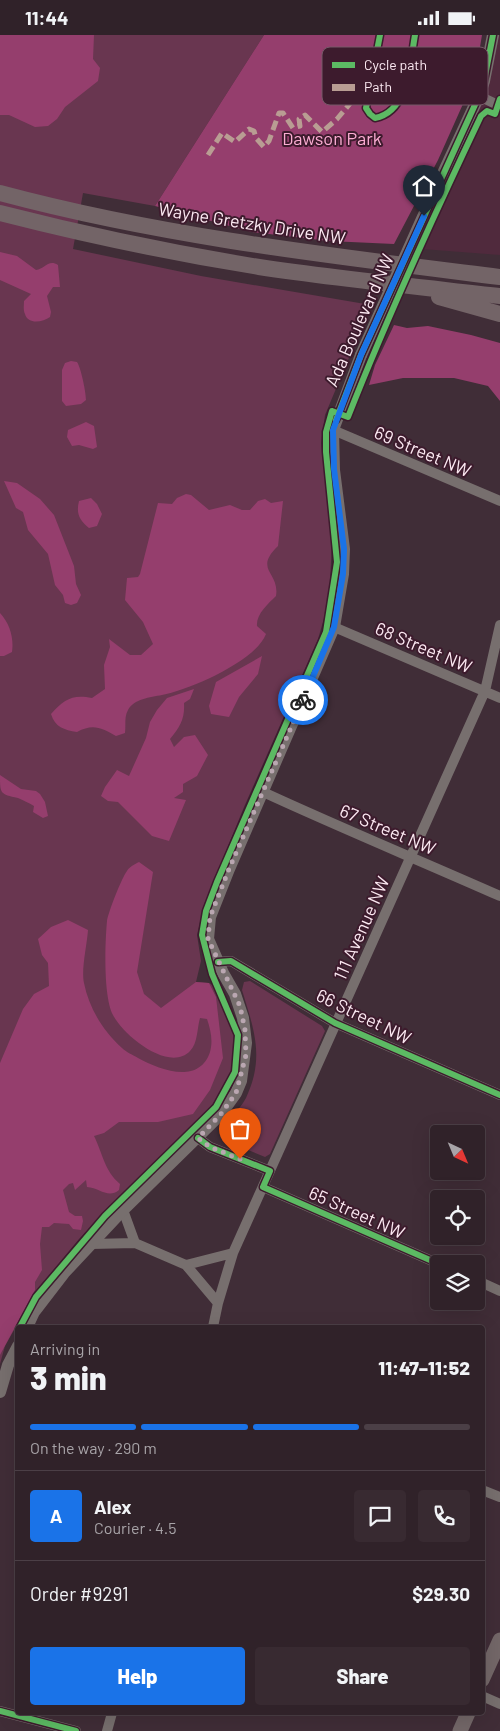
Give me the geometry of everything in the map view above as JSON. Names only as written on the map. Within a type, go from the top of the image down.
[{"type":"main road","name":"Wayne Gretzky Drive NW","points":[[0,193],[48,206],[211,239],[313,255],[500,277]]},
{"type":"main road","points":[[0,213],[127,243],[201,257],[300,273],[500,296]]},
{"type":"main road","points":[[412,266],[500,265]]},
{"type":"main road","points":[[406,286],[480,310],[500,314]]},
{"type":"main road","points":[[485,1673],[500,1640]]},
{"type":"main road","points":[[460,1731],[467,1715]]},
{"type":"street","name":"Ada Boulevard NW","points":[[488,61],[493,35]]},
{"type":"street","points":[[488,100],[500,106]]},
{"type":"street","name":"Ada Boulevard NW","points":[[27,1325],[34,1312],[58,1281],[91,1244],[198,1138],[221,1114],[236,1093],[246,1055],[245,1030],[240,1006],[208,939],[210,917],[334,627],[343,574],[344,549],[334,469],[333,430],[361,355],[475,105]]},
{"type":"street","name":"69 Street NW","points":[[333,430],[500,501]]},
{"type":"street","name":"111 Avenue NW","points":[[213,1325],[233,1253],[485,691],[500,625]]},
{"type":"street","name":"68 Street NW","points":[[334,627],[500,698]]},
{"type":"street","name":"67 Street NW","points":[[263,792],[500,896]]},
{"type":"street","name":"66 Street NW","points":[[218,962],[231,961],[336,1023],[500,1095]]},
{"type":"street","points":[[198,1138],[210,1147],[270,1171]]},
{"type":"street","name":"65 Street NW","points":[[263,1187],[430,1260]]},
{"type":"street","points":[[123,1211],[135,1243]]},
{"type":"street","points":[[91,1244],[135,1243],[186,1265],[218,1303]]},
{"type":"street","points":[[186,1265],[233,1253]]},
{"type":"street","points":[[485,1284],[500,1291]]},
{"type":"street","points":[[0,1392],[8,1365],[15,1352]]},
{"type":"street","points":[[485,1490],[500,1497]]},
{"type":"street","points":[[485,1697],[500,1704]]},
{"type":"street","points":[[0,1711],[15,1715]]},
{"type":"street","points":[[15,1715],[76,1731]]},
{"type":"street","points":[[107,1731],[111,1715]]},
{"type":"shaded area","points":[[0,35],[264,35],[155,206],[83,193],[73,249],[201,276],[371,305],[325,415],[321,443],[332,543],[329,601],[318,639],[244,807],[204,905],[197,935],[201,961],[196,982],[209,983],[217,988],[233,1026],[234,1061],[227,1083],[205,1113],[79,1239],[36,1291],[17,1325],[15,1325],[5,1346],[0,1364]]},
{"type":"shaded area","points":[[493,35],[500,35],[500,255],[409,248],[475,105],[488,105],[488,57]]},
{"type":"shaded area","points":[[250,981],[322,1026],[325,1031],[270,1154],[265,1157],[229,1142],[225,1137],[229,1121],[246,1098],[255,1069],[256,1044],[254,1031],[242,990],[244,982]]},
{"type":"green space","points":[[0,35],[94,35],[93,59],[100,68],[98,81],[65,107],[57,119],[48,126],[35,127],[9,115],[0,115]]},
{"type":"green space","name":"Dawson Park","points":[[264,35],[482,35],[480,47],[322,47],[322,105],[463,105],[438,160],[394,244],[329,241],[252,232],[155,206]]},
{"type":"green space","points":[[0,252],[17,256],[36,270],[52,263],[58,265],[60,287],[53,287],[47,296],[51,312],[50,317],[44,320],[29,320],[24,311],[24,301],[31,294],[0,280]]},
{"type":"green space","points":[[394,325],[407,328],[428,326],[500,343],[500,401],[488,386],[454,378],[403,378],[369,385],[375,365]]},
{"type":"green space","points":[[77,362],[79,365],[86,400],[81,404],[66,406],[62,401],[62,370],[65,363]]},
{"type":"green space","points":[[86,422],[94,426],[97,447],[93,449],[79,445],[72,446],[67,437],[68,430]]},
{"type":"green space","points":[[4,481],[17,483],[40,499],[54,515],[74,566],[76,584],[81,595],[77,603],[71,605],[65,603],[63,595],[55,585],[48,554],[28,530],[23,512],[16,508]]},
{"type":"green space","points":[[186,494],[191,495],[209,510],[230,505],[242,510],[250,510],[258,501],[265,499],[271,503],[283,501],[278,546],[271,554],[267,566],[274,581],[276,596],[263,609],[257,622],[257,626],[266,634],[260,644],[249,654],[220,673],[174,692],[134,703],[127,713],[125,733],[116,736],[93,727],[77,732],[61,727],[55,722],[51,714],[60,705],[74,697],[92,698],[105,689],[104,665],[110,647],[109,639],[130,655],[141,655],[153,644],[143,622],[125,600],[127,578],[138,577],[140,574],[158,503],[172,504],[177,498]]},
{"type":"green space","points":[[91,498],[97,504],[102,514],[97,526],[89,528],[81,519],[78,509],[79,501]]},
{"type":"green space","points":[[0,613],[9,626],[12,642],[12,652],[4,656],[0,656]]},
{"type":"green space","points":[[262,656],[258,674],[239,697],[229,717],[211,714],[209,706],[216,682]]},
{"type":"green space","points":[[194,689],[190,699],[184,703],[184,714],[181,723],[170,739],[174,747],[184,737],[195,735],[208,755],[197,776],[183,784],[183,792],[174,798],[186,800],[169,841],[152,836],[118,802],[108,801],[101,796],[117,770],[129,776],[146,738],[150,722],[167,698]]},
{"type":"green space","points":[[0,775],[21,789],[36,791],[40,794],[45,802],[48,816],[43,818],[33,812],[34,806],[4,794],[0,786]]},
{"type":"green space","points":[[139,862],[153,872],[137,972],[144,994],[161,1008],[196,982],[209,983],[216,997],[223,1058],[210,1090],[193,1114],[158,1122],[119,1122],[104,1133],[94,1136],[110,1173],[120,1184],[119,1190],[107,1193],[87,1187],[86,1180],[75,1190],[73,1183],[63,1190],[69,1212],[75,1216],[82,1216],[81,1230],[73,1229],[69,1224],[54,1223],[49,1227],[42,1227],[40,1244],[42,1270],[35,1282],[35,1290],[0,1355],[0,1063],[23,1009],[34,994],[49,986],[48,963],[42,955],[38,939],[51,927],[68,920],[88,930],[83,971],[86,992],[93,1010],[103,1027],[125,1051],[157,1067],[178,1072],[188,1072],[197,1069],[205,1062],[210,1052],[211,1036],[207,1019],[200,1018],[193,1048],[181,1057],[171,1057],[159,1055],[147,1049],[126,1032],[113,1015],[106,982],[107,921],[125,875],[132,866]]},
{"type":"marked path","points":[[208,155],[222,133],[235,142],[249,129],[254,131],[256,138],[264,147],[269,141],[279,113],[283,113],[293,128],[300,126],[299,119],[305,115],[322,132],[349,105]]},
{"type":"cycle path","points":[[378,47],[380,35]]},
{"type":"cycle path","points":[[413,47],[415,35]]},
{"type":"cycle path","points":[[488,61],[493,35]]},
{"type":"cycle path","points":[[21,1325],[36,1297],[105,1216],[216,1107],[235,1072],[238,1035],[212,974],[202,935],[206,911],[217,882],[326,632],[337,562],[326,452],[326,432],[332,411],[348,417],[412,265],[481,116],[487,111],[495,114],[500,99]]},
{"type":"cycle path","points":[[367,105],[366,108],[375,118],[386,114],[396,105]]},
{"type":"cycle path","points":[[336,420],[361,355],[475,105]]},
{"type":"cycle path","points":[[218,962],[231,961],[335,1023],[500,1095]]},
{"type":"cycle path","points":[[198,1138],[210,1147],[270,1171],[263,1187],[430,1260]]},
{"type":"cycle path","points":[[0,1711],[15,1715]]},
{"type":"cycle path","points":[[15,1715],[76,1731]]},
{"type":"way so far","points":[[240,1159],[210,1147],[198,1138],[221,1114],[236,1093],[241,1081],[246,1055],[245,1030],[240,1006],[208,939],[210,917],[303,700]]},
{"type":"route","points":[[303,700],[334,627],[343,574],[344,549],[332,444],[335,421],[361,355],[424,216]]}]
